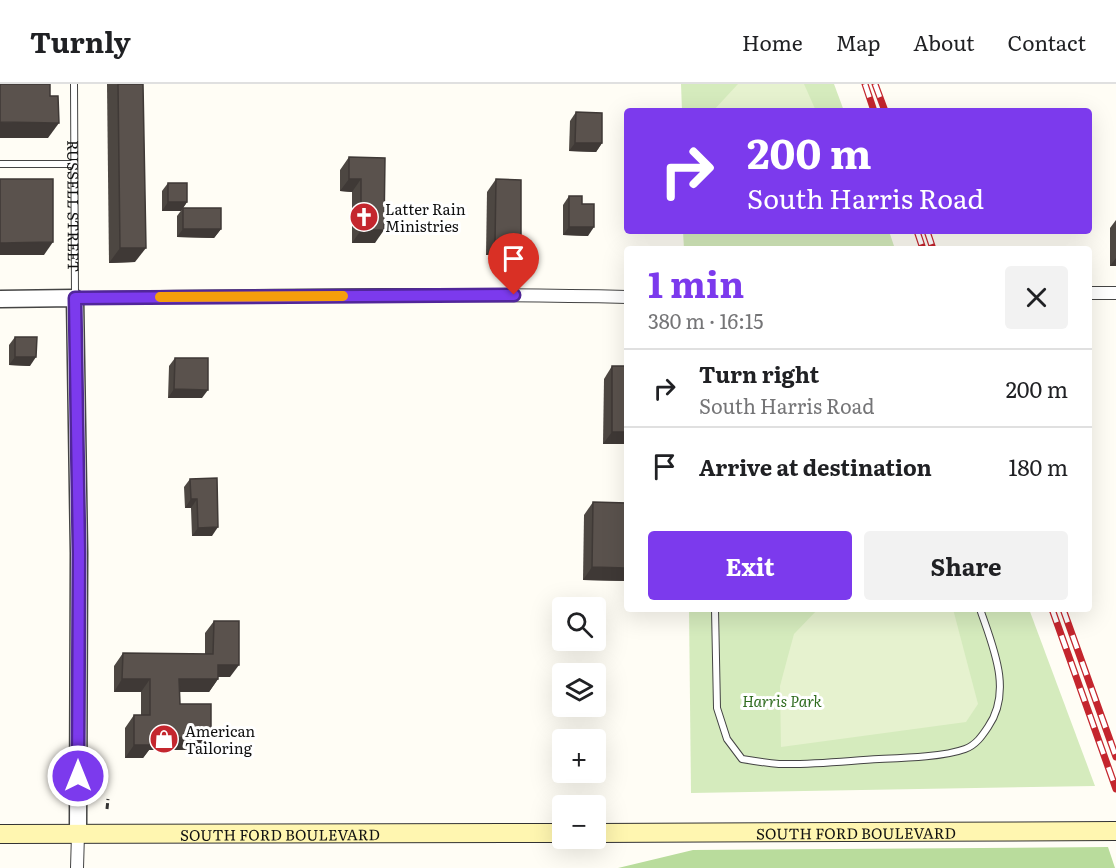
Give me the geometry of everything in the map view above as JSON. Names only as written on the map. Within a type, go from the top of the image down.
[{"type":"main road","name":"SOUTH FORD BOULEVARD","points":[[606,832],[1116,831]]},
{"type":"main road","name":"SOUTH FORD BOULEVARD","points":[[0,834],[552,833]]},
{"type":"street","points":[[1092,293],[1116,293]]},
{"type":"street","points":[[0,299],[558,295],[624,297]]},
{"type":"street","name":"RUSSELL STREET","points":[[75,298],[79,553],[77,868]]},
{"type":"lane","name":"RUSSELL STREET","points":[[74,84],[75,298]]},
{"type":"lane","points":[[0,164],[75,164]]},
{"type":"lane","points":[[715,612],[717,708],[727,739],[742,759],[777,764],[951,753],[968,748],[981,739],[998,706],[1000,688],[999,669],[981,612]]},
{"type":"path","points":[[107,809],[108,799]]},
{"type":"green space","points":[[681,84],[834,84],[843,108],[682,108]]},
{"type":"green space","points":[[738,84],[804,84],[815,108],[716,108]]},
{"type":"green space","points":[[683,234],[890,234],[894,246],[684,246]]},
{"type":"green space","name":"Harris Park","points":[[689,612],[1030,612],[1095,786],[691,793]]},
{"type":"green space","points":[[815,612],[954,612],[978,704],[966,722],[781,747],[780,686],[794,634]]},
{"type":"green space","points":[[1108,847],[1115,868],[618,868],[693,850]]},
{"type":"building","points":[[0,84],[50,84],[50,96],[58,96],[59,123],[0,122]]},
{"type":"building","points":[[118,84],[143,84],[146,248],[120,248]]},
{"type":"building","points":[[576,112],[602,113],[602,143],[575,143]]},
{"type":"building","points":[[349,157],[385,158],[384,230],[361,230],[361,179],[349,179]]},
{"type":"building","points":[[0,179],[53,179],[53,242],[0,243]]},
{"type":"building","points":[[496,179],[521,180],[521,243],[495,242]]},
{"type":"building","points":[[168,183],[187,183],[187,202],[168,202]]},
{"type":"building","points":[[569,196],[582,196],[582,204],[594,204],[594,227],[569,227]]},
{"type":"building","points":[[183,208],[221,208],[221,229],[183,229]]},
{"type":"building","points":[[15,337],[37,337],[36,357],[15,357]]},
{"type":"building","points":[[175,358],[208,358],[208,390],[174,389]]},
{"type":"building","points":[[612,366],[624,366],[624,432],[612,432]]},
{"type":"building","points":[[217,478],[218,527],[198,528],[197,499],[191,499],[190,479]]},
{"type":"building","points":[[593,502],[624,503],[624,568],[592,567]]},
{"type":"building","points":[[214,621],[239,621],[239,665],[218,665],[218,679],[179,679],[180,704],[211,704],[211,737],[152,738],[152,745],[134,745],[134,715],[150,715],[150,679],[122,679],[123,653],[213,654]]},
{"type":"railway","points":[[865,84],[873,108]]},
{"type":"railway","points":[[875,84],[884,108]]},
{"type":"railway","points":[[918,234],[922,246]]},
{"type":"railway","points":[[928,234],[932,246]]},
{"type":"railway","points":[[1053,612],[1116,789]]},
{"type":"railway","points":[[1064,612],[1116,757]]},
{"type":"slow traffic","points":[[160,297],[343,296]]},
{"type":"place","name":"Latter Rain Ministries","points":[[364,217]]},
{"type":"place","name":"American Tailoring","points":[[164,739]]},
{"type":"route","points":[[78,776],[79,553],[75,298],[514,295]]}]
